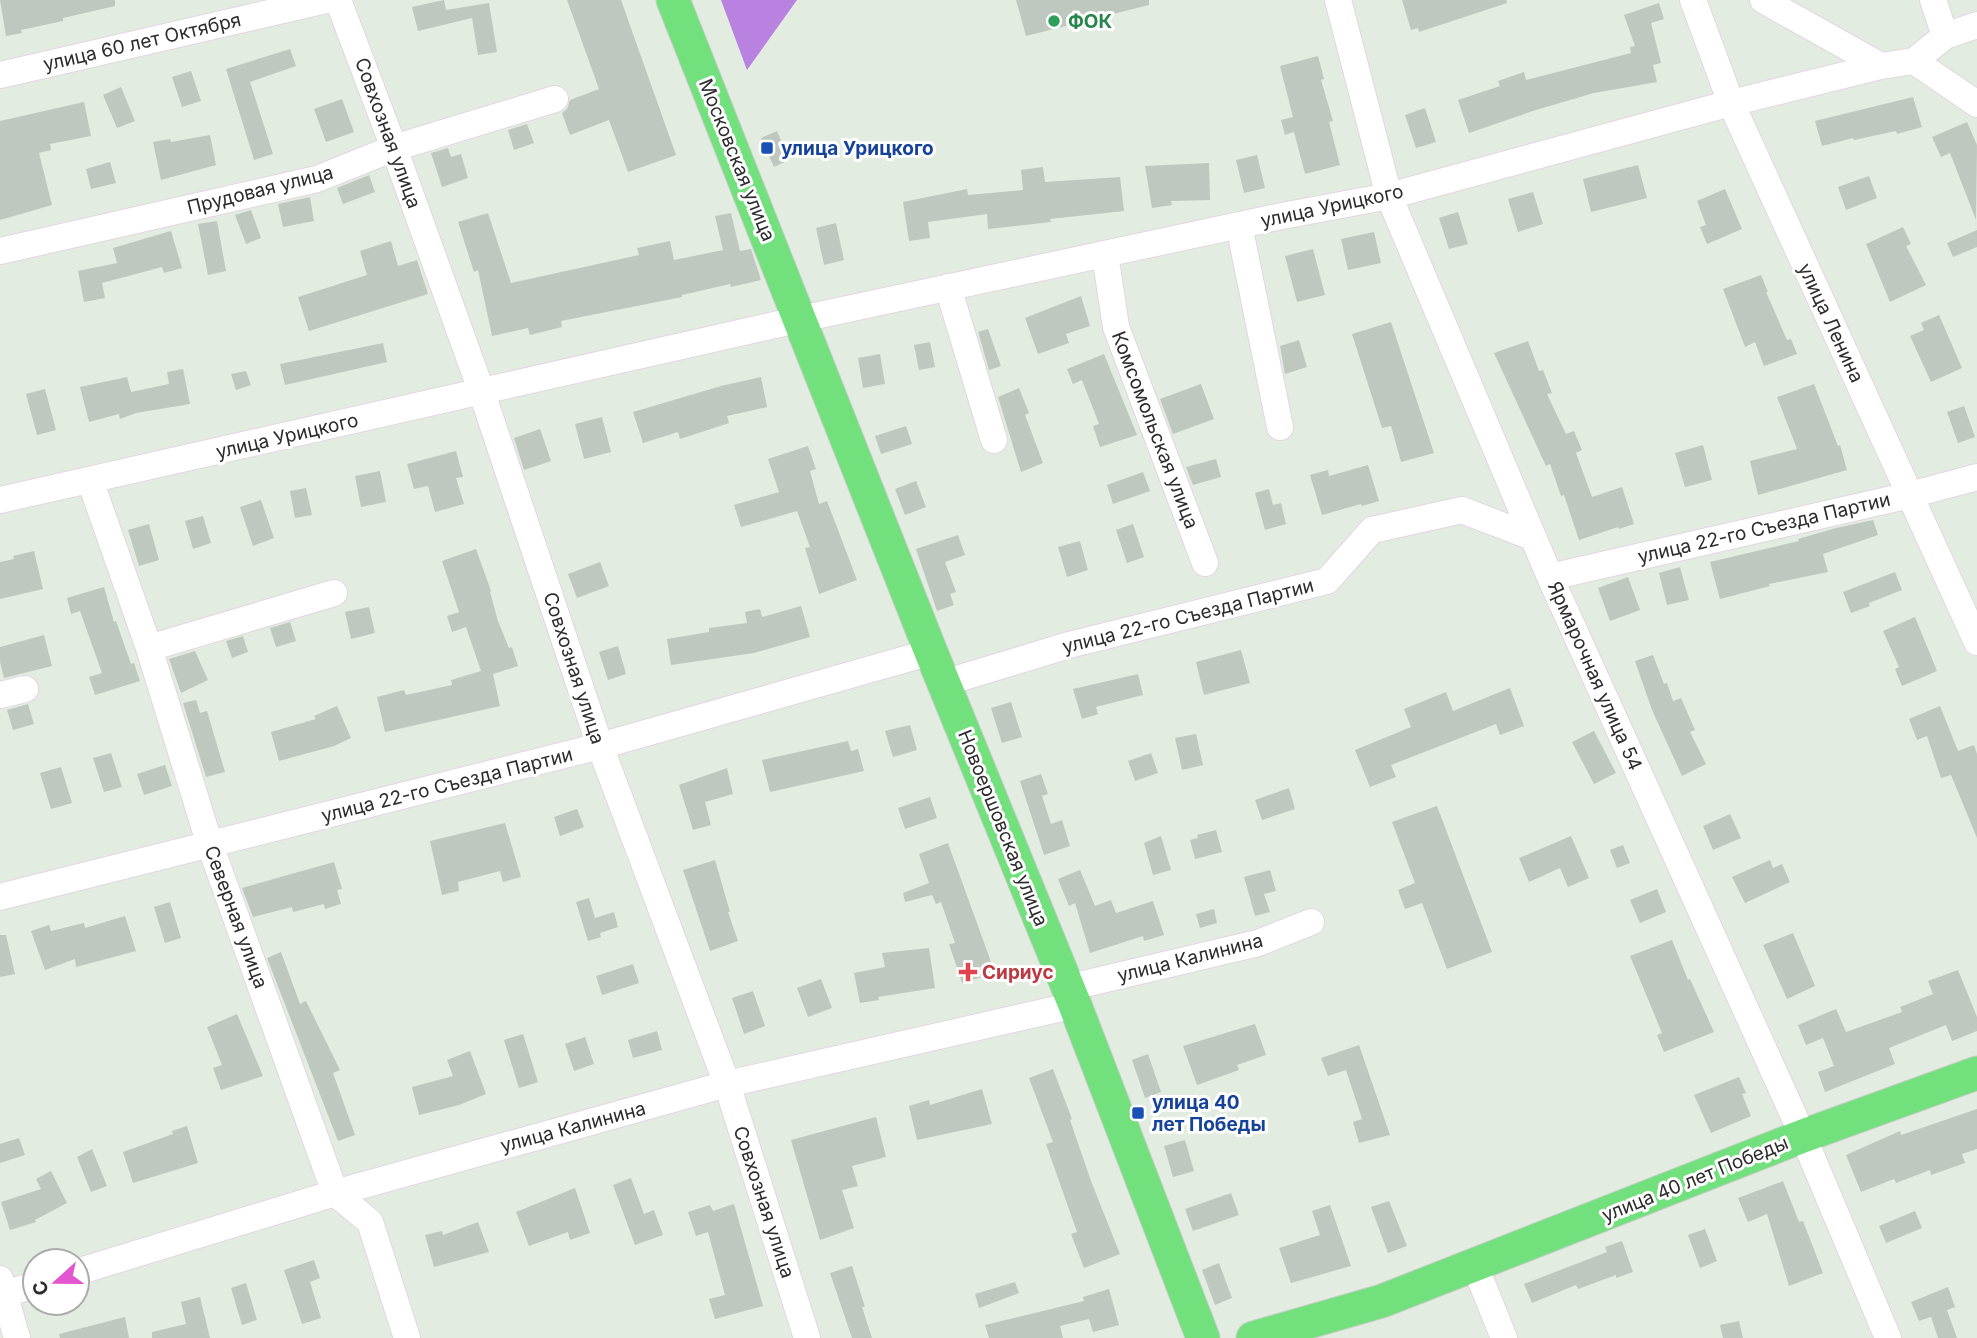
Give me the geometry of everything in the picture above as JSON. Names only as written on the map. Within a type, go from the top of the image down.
[{"type":"main road","name":"Московская улица","points":[[673,0],[801,319]]},
{"type":"main road","name":"Новоершовская улица","points":[[801,319],[931,652],[1071,997],[1203,1338]]},
{"type":"main road","name":"улица 40 лет Победы","points":[[1253,1338],[1382,1301],[1803,1136],[1977,1073]]},
{"type":"street","name":"улица 60 лет Октября","points":[[0,75],[326,0]]},
{"type":"street","name":"Совхозная улица","points":[[338,0],[482,393],[600,746],[727,1084],[807,1338]]},
{"type":"street","name":"Ярмарочная улица 54","points":[[1338,0],[1389,196],[1532,537],[1803,1136],[1888,1338]]},
{"type":"street","name":"улица Ленина","points":[[1693,0],[1731,103],[1977,642]]},
{"type":"street","points":[[1763,0],[1881,66]]},
{"type":"street","points":[[1933,0],[1945,36]]},
{"type":"street","points":[[1977,25],[1945,36],[1914,61],[1977,104]]},
{"type":"street","name":"улица Урицкого","points":[[0,500],[801,319],[1239,225],[1389,196],[1731,103],[1881,66],[1914,61]]},
{"type":"street","name":"Прудовая улица","points":[[0,251],[317,179],[394,148],[555,99]]},
{"type":"street","points":[[1239,225],[1280,427]]},
{"type":"street","name":"Комсомольская улица","points":[[1105,254],[1115,327],[1205,563]]},
{"type":"street","points":[[948,287],[994,440]]},
{"type":"street","name":"улица 22-го Съезда Партии","points":[[1550,577],[1910,495],[1977,477]]},
{"type":"street","name":"Северная улица","points":[[90,480],[149,648],[210,845],[335,1193]]},
{"type":"street","name":"улица 22-го Съезда Партии","points":[[944,682],[1069,645],[1327,581],[1372,530],[1462,510],[1532,537]]},
{"type":"street","points":[[149,648],[334,593]]},
{"type":"street","name":"улица 22-го Съезда Партии","points":[[0,897],[600,746],[931,652]]},
{"type":"street","name":"улица Калинина","points":[[91,1268],[335,1193],[727,1084],[1071,997],[1258,943],[1311,922]]},
{"type":"street","points":[[335,1193],[370,1222],[407,1338]]},
{"type":"street","points":[[1475,1266],[1504,1338]]},
{"type":"street","points":[[17,1338],[2,1289],[21,1287]]},
{"type":"shaded area","points":[[721,0],[797,0],[747,70]]},
{"type":"building","points":[[0,0],[115,0],[115,6],[63,18],[63,21],[6,36]]},
{"type":"building","points":[[444,0],[446,10],[489,3],[497,52],[478,55],[472,18],[418,31],[412,7]]},
{"type":"building","points":[[567,0],[621,0],[676,155],[628,172],[609,120],[570,135],[562,113],[567,109],[570,100],[599,89]]},
{"type":"building","name":"ФОК","points":[[1016,0],[1149,0],[1149,5],[1026,36]]},
{"type":"building","points":[[1402,0],[1506,0],[1507,3],[1419,32],[1418,28],[1411,30]]},
{"type":"building","points":[[1659,3],[1664,19],[1651,23],[1661,63],[1653,65],[1657,82],[1594,93],[1469,133],[1458,100],[1500,86],[1498,81],[1524,72],[1526,80],[1631,53],[1630,47],[1635,46],[1624,15]]},
{"type":"building","points":[[290,49],[296,66],[250,82],[273,154],[254,160],[226,69]]},
{"type":"building","points":[[1318,56],[1324,79],[1321,80],[1333,121],[1329,122],[1340,165],[1305,174],[1294,132],[1285,135],[1281,120],[1293,117],[1280,66]]},
{"type":"building","points":[[191,71],[201,101],[182,107],[172,77]]},
{"type":"building","points":[[121,87],[135,121],[117,128],[103,95]]},
{"type":"building","points":[[1913,97],[1922,127],[1897,134],[1896,131],[1822,146],[1815,121]]},
{"type":"building","points":[[342,99],[354,132],[326,142],[314,109]]},
{"type":"building","points":[[84,102],[91,136],[50,144],[51,150],[39,153],[52,205],[0,220],[0,121]]},
{"type":"building","points":[[1425,108],[1436,142],[1416,148],[1405,115]]},
{"type":"building","points":[[1967,122],[1977,145],[1976,220],[1950,153],[1941,157],[1932,137]]},
{"type":"building","points":[[527,124],[534,143],[514,150],[508,130]]},
{"type":"building","points":[[777,131],[789,160],[774,167],[761,138]]},
{"type":"building","points":[[210,135],[216,165],[161,180],[153,142],[170,139],[171,142]]},
{"type":"building","points":[[448,148],[451,157],[461,154],[468,178],[442,187],[431,153]]},
{"type":"building","points":[[1257,155],[1265,188],[1244,193],[1236,160]]},
{"type":"building","points":[[110,162],[116,183],[91,189],[86,169]]},
{"type":"building","points":[[1209,163],[1210,200],[1171,201],[1172,205],[1152,208],[1145,166]]},
{"type":"building","points":[[1638,165],[1647,198],[1591,212],[1583,179]]},
{"type":"building","points":[[1043,167],[1045,182],[1120,177],[1124,211],[988,229],[987,214],[928,222],[930,238],[909,241],[903,202],[967,189],[968,195],[1023,190],[1021,170]]},
{"type":"building","points":[[369,175],[375,192],[343,204],[337,188]]},
{"type":"building","points":[[1869,176],[1877,198],[1846,210],[1838,187]]},
{"type":"building","points":[[1725,189],[1742,229],[1707,244],[1700,227],[1706,225],[1697,201]]},
{"type":"building","points":[[1533,192],[1543,224],[1518,232],[1508,199]]},
{"type":"building","points":[[310,197],[314,221],[283,227],[278,204]]},
{"type":"building","points":[[251,210],[261,238],[246,244],[235,215]]},
{"type":"building","points":[[1458,212],[1468,244],[1449,249],[1439,218]]},
{"type":"building","points":[[488,213],[511,283],[639,255],[637,248],[670,241],[674,260],[723,250],[715,216],[731,213],[740,251],[751,249],[761,280],[731,287],[730,284],[682,297],[561,321],[562,327],[530,335],[528,328],[492,336],[478,270],[474,272],[458,222]]},
{"type":"building","points":[[217,221],[226,271],[208,275],[198,224]]},
{"type":"building","points":[[836,223],[844,260],[824,265],[816,228]]},
{"type":"building","points":[[1903,227],[1911,244],[1906,246],[1926,285],[1890,302],[1866,244]]},
{"type":"building","points":[[1977,230],[1977,247],[1953,257],[1947,243]]},
{"type":"building","points":[[171,231],[182,268],[164,273],[162,267],[102,283],[105,298],[84,302],[78,271],[117,263],[113,248]]},
{"type":"building","points":[[1374,232],[1381,263],[1348,270],[1341,239]]},
{"type":"building","points":[[391,241],[398,266],[417,260],[428,294],[309,331],[298,297],[367,275],[360,251]]},
{"type":"building","points":[[1313,249],[1325,295],[1297,302],[1285,256]]},
{"type":"building","points":[[1761,275],[1787,340],[1791,339],[1797,354],[1764,366],[1755,342],[1745,347],[1723,289]]},
{"type":"building","points":[[1081,296],[1090,326],[1066,334],[1069,343],[1038,354],[1025,318]]},
{"type":"building","points":[[1939,315],[1962,368],[1931,382],[1910,336],[1924,330],[1921,323]]},
{"type":"building","points":[[1391,322],[1434,453],[1401,462],[1391,426],[1382,428],[1352,334]]},
{"type":"building","points":[[988,329],[1001,366],[989,370],[978,332]]},
{"type":"building","points":[[1299,340],[1307,367],[1285,374],[1280,346]]},
{"type":"building","points":[[1528,341],[1539,371],[1543,370],[1552,393],[1547,394],[1566,434],[1574,431],[1582,450],[1576,453],[1592,497],[1622,487],[1634,524],[1579,540],[1550,464],[1546,466],[1494,353]]},
{"type":"building","points":[[930,342],[935,367],[919,370],[914,345]]},
{"type":"building","points":[[383,343],[387,362],[285,385],[280,364]]},
{"type":"building","points":[[880,354],[885,384],[863,388],[858,358]]},
{"type":"building","points":[[1104,354],[1137,435],[1100,447],[1093,426],[1099,424],[1082,380],[1073,384],[1067,369]]},
{"type":"building","points":[[183,369],[190,404],[136,413],[120,419],[119,414],[89,422],[80,387],[127,377],[131,392],[169,384],[167,372]]},
{"type":"building","points":[[246,371],[251,385],[236,390],[231,374]]},
{"type":"building","points":[[761,377],[767,407],[727,416],[729,423],[680,439],[678,432],[643,443],[633,412]]},
{"type":"building","points":[[1201,384],[1214,419],[1173,434],[1160,399]]},
{"type":"building","points":[[1814,384],[1838,446],[1840,445],[1847,470],[1758,495],[1750,461],[1797,449],[1777,397]]},
{"type":"building","points":[[1019,388],[1029,413],[1025,415],[1043,463],[1021,472],[998,397]]},
{"type":"building","points":[[45,389],[56,430],[37,435],[26,394]]},
{"type":"building","points":[[1964,406],[1975,437],[1958,443],[1947,412]]},
{"type":"building","points":[[602,417],[611,452],[584,459],[575,424]]},
{"type":"building","points":[[906,426],[912,444],[881,454],[875,436]]},
{"type":"building","points":[[540,429],[551,461],[524,470],[514,438]]},
{"type":"building","points":[[1703,445],[1712,480],[1685,487],[1675,453]]},
{"type":"building","points":[[808,446],[816,469],[810,471],[819,504],[827,501],[857,580],[819,594],[805,548],[810,547],[797,511],[741,527],[734,505],[779,492],[768,459]]},
{"type":"building","points":[[456,451],[463,477],[456,478],[464,504],[435,512],[428,486],[414,489],[407,464]]},
{"type":"building","points":[[1216,459],[1221,477],[1193,485],[1186,467]]},
{"type":"building","points":[[1368,465],[1379,501],[1322,515],[1310,475],[1328,470],[1329,476]]},
{"type":"building","points":[[380,471],[386,502],[361,507],[355,476]]},
{"type":"building","points":[[1143,472],[1150,491],[1113,504],[1107,485]]},
{"type":"building","points":[[916,481],[926,507],[905,515],[895,489]]},
{"type":"building","points":[[306,488],[312,515],[295,518],[290,491]]},
{"type":"building","points":[[1269,489],[1273,505],[1281,503],[1286,524],[1265,530],[1255,493]]},
{"type":"building","points":[[261,500],[274,538],[253,546],[240,507]]},
{"type":"building","points":[[203,516],[211,543],[193,549],[185,521]]},
{"type":"building","points":[[1873,520],[1878,535],[1823,554],[1828,572],[1769,584],[1770,586],[1720,599],[1710,562]]},
{"type":"building","points":[[149,524],[159,560],[139,566],[128,530]]},
{"type":"building","points":[[1133,524],[1144,557],[1127,563],[1116,530]]},
{"type":"building","points":[[958,535],[965,555],[945,562],[956,592],[950,594],[954,605],[937,611],[916,549]]},
{"type":"building","points":[[1080,541],[1088,570],[1067,577],[1058,547]]},
{"type":"building","points":[[476,549],[498,621],[509,648],[512,647],[518,666],[493,674],[500,706],[385,732],[377,697],[404,690],[406,695],[452,685],[451,680],[481,671],[466,627],[452,632],[447,616],[459,612],[442,561]]},
{"type":"building","points":[[34,551],[43,589],[0,599],[0,562]]},
{"type":"building","points":[[600,562],[609,586],[577,598],[568,574]]},
{"type":"building","points":[[1680,567],[1689,600],[1667,605],[1659,573]]},
{"type":"building","points":[[1895,572],[1902,590],[1851,613],[1843,592]]},
{"type":"building","points":[[1628,577],[1640,610],[1610,621],[1598,588]]},
{"type":"building","points":[[104,587],[114,622],[116,621],[140,681],[95,695],[89,677],[102,673],[80,611],[71,614],[67,598]]},
{"type":"building","points":[[801,606],[810,637],[754,653],[671,665],[667,639],[709,632],[709,628],[747,623],[745,612],[760,609],[762,617]]},
{"type":"building","points":[[369,607],[375,633],[351,639],[345,612]]},
{"type":"building","points":[[1915,617],[1937,671],[1902,686],[1895,669],[1899,667],[1883,631]]},
{"type":"building","points":[[290,622],[296,641],[276,647],[270,628]]},
{"type":"building","points":[[44,635],[52,666],[4,678],[0,647]]},
{"type":"building","points":[[243,636],[248,652],[232,658],[226,641]]},
{"type":"building","points":[[618,646],[626,674],[608,680],[599,652]]},
{"type":"building","points":[[1241,650],[1250,683],[1204,695],[1196,662]]},
{"type":"building","points":[[195,651],[208,680],[181,693],[169,659]]},
{"type":"building","points":[[1653,655],[1673,701],[1681,698],[1695,730],[1690,732],[1706,764],[1682,776],[1652,710],[1635,661]]},
{"type":"building","points":[[1138,674],[1143,695],[1096,707],[1098,714],[1082,719],[1073,689]]},
{"type":"building","points":[[1510,688],[1524,726],[1500,735],[1496,724],[1391,765],[1396,777],[1370,787],[1355,750],[1411,727],[1404,709],[1446,692],[1453,711]]},
{"type":"building","points":[[196,700],[200,713],[207,711],[225,772],[206,777],[183,703]]},
{"type":"building","points":[[1011,702],[1022,737],[1002,743],[991,708]]},
{"type":"building","points":[[28,704],[34,724],[13,730],[7,710]]},
{"type":"building","points":[[337,706],[351,738],[334,746],[279,761],[271,732],[316,719],[314,716]]},
{"type":"building","points":[[1940,706],[1958,751],[1974,745],[1977,754],[1977,838],[1951,775],[1941,778],[1927,736],[1917,740],[1909,719]]},
{"type":"building","points":[[910,725],[917,750],[893,757],[885,731]]},
{"type":"building","points":[[1594,731],[1616,773],[1594,784],[1572,742]]},
{"type":"building","points":[[1196,734],[1203,765],[1182,770],[1175,738]]},
{"type":"building","points":[[848,741],[851,751],[858,749],[864,771],[770,792],[762,760]]},
{"type":"building","points":[[111,753],[122,787],[104,792],[93,758]]},
{"type":"building","points":[[1151,753],[1158,773],[1135,781],[1128,761]]},
{"type":"building","points":[[165,765],[172,786],[144,795],[137,774]]},
{"type":"building","points":[[61,767],[72,803],[51,809],[40,773]]},
{"type":"building","points":[[727,768],[733,794],[705,802],[711,825],[693,830],[679,785]]},
{"type":"building","points":[[1041,774],[1048,794],[1042,796],[1051,824],[1062,820],[1070,846],[1044,855],[1020,781]]},
{"type":"building","points":[[1289,788],[1295,809],[1262,820],[1255,800]]},
{"type":"building","points":[[930,797],[937,818],[905,829],[898,808]]},
{"type":"building","points":[[1437,806],[1492,952],[1447,969],[1422,903],[1405,909],[1398,890],[1415,883],[1392,822]]},
{"type":"building","points":[[577,809],[584,827],[560,836],[554,817]]},
{"type":"building","points":[[1730,814],[1741,838],[1713,850],[1703,826]]},
{"type":"building","points":[[505,823],[521,877],[503,882],[500,871],[458,882],[459,891],[442,895],[430,841]]},
{"type":"building","points":[[1216,830],[1222,852],[1195,859],[1190,840],[1198,838],[1197,835]]},
{"type":"building","points":[[1161,836],[1171,870],[1153,875],[1144,843]]},
{"type":"building","points":[[1571,836],[1589,878],[1568,887],[1560,868],[1529,882],[1519,858]]},
{"type":"building","points":[[948,843],[995,973],[962,983],[949,944],[955,943],[941,902],[936,904],[932,895],[905,902],[903,893],[929,883],[919,854]]},
{"type":"building","points":[[1623,845],[1630,863],[1617,868],[1610,850]]},
{"type":"building","points":[[715,860],[738,941],[710,951],[683,870]]},
{"type":"building","points":[[1770,860],[1773,868],[1782,864],[1790,882],[1745,903],[1732,877]]},
{"type":"building","points":[[334,862],[342,889],[337,890],[341,904],[325,909],[324,904],[293,912],[292,907],[253,917],[242,888]]},
{"type":"building","points":[[1080,870],[1095,906],[1111,900],[1116,913],[1153,901],[1164,935],[1144,941],[1143,936],[1090,953],[1075,903],[1069,906],[1058,879]]},
{"type":"building","points":[[1270,870],[1276,891],[1264,894],[1270,912],[1255,916],[1244,877]]},
{"type":"building","points":[[1657,889],[1666,912],[1640,923],[1630,900]]},
{"type":"building","points":[[589,898],[595,918],[614,912],[618,927],[600,933],[601,937],[588,941],[576,902]]},
{"type":"building","points":[[170,902],[181,938],[165,943],[154,907]]},
{"type":"building","points":[[1214,909],[1217,923],[1200,928],[1196,914]]},
{"type":"building","points":[[125,916],[136,951],[76,967],[75,959],[45,970],[31,931],[49,925],[51,931],[84,923],[85,928]]},
{"type":"building","points":[[1793,933],[1815,986],[1787,999],[1763,945]]},
{"type":"building","points":[[0,935],[6,935],[15,974],[0,977]]},
{"type":"building","points":[[1672,940],[1714,1032],[1664,1052],[1657,1035],[1662,1033],[1630,956]]},
{"type":"building","points":[[929,948],[935,988],[878,997],[879,1000],[860,1003],[854,973],[885,967],[882,953]]},
{"type":"building","points":[[281,952],[300,1004],[306,1001],[340,1070],[333,1073],[355,1135],[338,1141],[267,958]]},
{"type":"building","points":[[633,964],[639,983],[602,995],[596,976]]},
{"type":"building","points":[[1958,970],[1977,1017],[1977,1031],[1952,1041],[1946,1025],[1889,1048],[1895,1064],[1825,1092],[1818,1072],[1834,1066],[1823,1038],[1806,1045],[1798,1025],[1836,1009],[1846,1032],[1902,1012],[1900,1007],[1933,994],[1928,981]]},
{"type":"building","points":[[821,979],[832,1008],[808,1017],[797,988]]},
{"type":"building","points":[[753,991],[765,1026],[744,1034],[732,998]]},
{"type":"building","points":[[237,1014],[263,1076],[221,1090],[213,1068],[222,1065],[207,1027]]},
{"type":"building","points":[[1255,1024],[1266,1055],[1237,1065],[1239,1070],[1197,1085],[1183,1046]]},
{"type":"building","points":[[657,1031],[662,1050],[633,1058],[628,1040]]},
{"type":"building","points":[[523,1034],[538,1082],[519,1088],[504,1040]]},
{"type":"building","points":[[585,1037],[594,1064],[574,1071],[565,1044]]},
{"type":"building","points":[[1359,1045],[1390,1135],[1359,1143],[1353,1122],[1362,1119],[1346,1070],[1328,1076],[1321,1058]]},
{"type":"building","points":[[470,1051],[486,1094],[459,1105],[419,1115],[412,1087],[453,1076],[447,1060]]},
{"type":"building","points":[[1148,1054],[1161,1092],[1145,1098],[1132,1060]]},
{"type":"building","points":[[1053,1069],[1091,1181],[1120,1254],[1084,1268],[1071,1234],[1077,1232],[1046,1144],[1053,1142],[1029,1078]]},
{"type":"building","points":[[1739,1077],[1746,1093],[1742,1094],[1751,1116],[1711,1133],[1694,1095]]},
{"type":"building","points":[[982,1089],[992,1124],[917,1140],[909,1106],[929,1100],[930,1105]]},
{"type":"building","points":[[1977,1109],[1977,1149],[1962,1154],[1965,1163],[1931,1175],[1930,1170],[1896,1183],[1894,1179],[1861,1192],[1846,1155],[1900,1131],[1901,1135]]},
{"type":"building","points":[[876,1117],[886,1157],[852,1166],[858,1186],[842,1190],[854,1228],[820,1240],[791,1140]]},
{"type":"building","points":[[187,1126],[198,1163],[133,1183],[123,1152],[173,1134],[172,1131]]},
{"type":"building","points":[[19,1138],[25,1155],[0,1163],[0,1144]]},
{"type":"building","points":[[1185,1140],[1194,1171],[1173,1177],[1164,1146]]},
{"type":"building","points":[[92,1149],[107,1186],[91,1192],[77,1157]]},
{"type":"building","points":[[51,1171],[67,1203],[35,1220],[36,1222],[10,1230],[1,1202],[41,1189],[36,1179]]},
{"type":"building","points":[[631,1178],[644,1214],[654,1210],[663,1235],[635,1245],[613,1185]]},
{"type":"building","points":[[1783,1181],[1799,1222],[1803,1221],[1823,1273],[1789,1286],[1767,1214],[1748,1222],[1738,1198]]},
{"type":"building","points":[[575,1188],[590,1233],[570,1240],[568,1232],[529,1246],[516,1212]]},
{"type":"building","points":[[1231,1193],[1239,1215],[1193,1231],[1185,1209]]},
{"type":"building","points":[[1389,1201],[1407,1246],[1388,1253],[1371,1207]]},
{"type":"building","points":[[734,1204],[763,1306],[715,1319],[709,1299],[725,1295],[708,1232],[696,1236],[688,1212],[710,1205],[713,1211]]},
{"type":"building","points":[[1330,1205],[1351,1266],[1291,1283],[1279,1248],[1320,1235],[1312,1211]]},
{"type":"building","points":[[1915,1211],[1922,1228],[1886,1243],[1879,1226]]},
{"type":"building","points":[[478,1222],[489,1252],[434,1267],[425,1235],[442,1231],[443,1235]]},
{"type":"building","points":[[1705,1229],[1717,1261],[1700,1268],[1688,1235]]},
{"type":"building","points":[[1622,1241],[1633,1272],[1616,1278],[1616,1275],[1578,1289],[1576,1285],[1532,1303],[1524,1284],[1607,1252],[1605,1247]]},
{"type":"building","points":[[314,1260],[320,1278],[310,1282],[321,1318],[302,1324],[284,1270]]},
{"type":"building","points":[[1219,1263],[1232,1298],[1215,1305],[1202,1270]]},
{"type":"building","points":[[852,1266],[872,1338],[852,1338],[830,1273]]},
{"type":"building","points":[[1015,1282],[1019,1293],[979,1308],[975,1294]]},
{"type":"building","points":[[246,1283],[257,1320],[242,1325],[231,1288]]},
{"type":"building","points":[[1948,1287],[1955,1307],[1947,1310],[1957,1338],[1938,1338],[1931,1317],[1919,1321],[1911,1302]]},
{"type":"building","points":[[1109,1289],[1119,1325],[1093,1332],[1089,1319],[1060,1326],[1063,1338],[989,1338],[985,1325],[1084,1301],[1083,1297]]},
{"type":"building","points":[[200,1297],[210,1338],[152,1338],[152,1332],[186,1324],[181,1302]]},
{"type":"building","points":[[125,1317],[129,1338],[60,1338],[59,1334]]},
{"type":"building","points":[[1739,1321],[1743,1338],[1723,1338],[1720,1325]]},
{"type":"place","name":"ФОК","points":[[1054,21]]},
{"type":"place","name":"улица Урицкого","points":[[767,148]]},
{"type":"place","name":"Сириус","points":[[968,972]]},
{"type":"place","name":"улица 40 лет Победы","points":[[1138,1113]]}]
